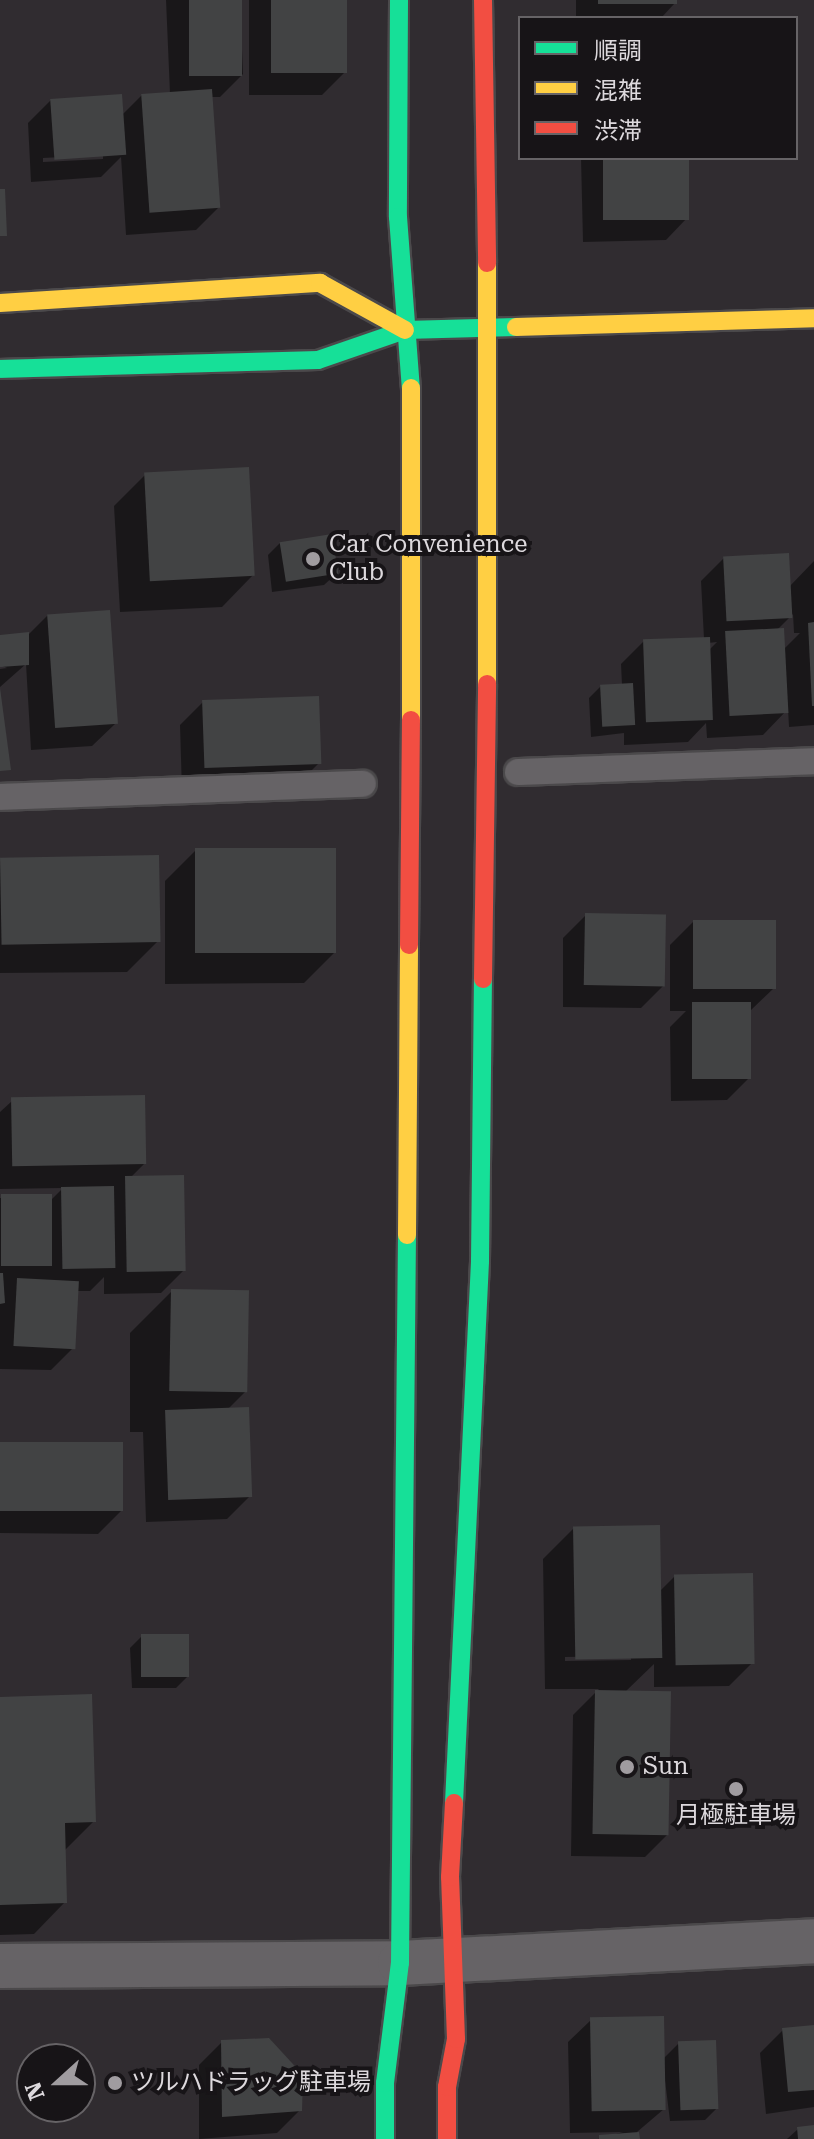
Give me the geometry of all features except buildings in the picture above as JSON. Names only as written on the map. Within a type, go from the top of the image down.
[{"type":"street","points":[[385,2139],[385,2083],[400,1963],[414,431],[398,217],[399,0]]},
{"type":"street","points":[[447,2139],[447,2087],[456,2039],[450,1877],[480,1261],[489,328],[483,219],[483,0]]},
{"type":"street","points":[[0,303],[320,283],[405,330]]},
{"type":"street","points":[[0,369],[318,360],[405,330],[814,318]]},
{"type":"street","points":[[0,1966],[400,1963],[455,1957],[814,1941]]},
{"type":"lane","points":[[518,772],[814,761]]},
{"type":"lane","points":[[0,797],[363,784]]},
{"type":"traffic: fast","points":[[399,0],[398,217],[411,388]]},
{"type":"traffic: fast","points":[[0,369],[318,360],[405,330],[516,327]]},
{"type":"traffic: fast","points":[[454,1803],[480,1261],[483,979]]},
{"type":"traffic: fast","points":[[385,2139],[385,2083],[400,1963],[407,1235]]},
{"type":"traffic: slow","points":[[487,263],[487,684]]},
{"type":"traffic: slow","points":[[0,303],[320,283],[405,330]]},
{"type":"traffic: slow","points":[[516,327],[814,318]]},
{"type":"traffic: slow","points":[[411,388],[411,720]]},
{"type":"traffic: slow","points":[[407,1235],[409,945]]},
{"type":"traffic: jam","points":[[483,0],[487,263]]},
{"type":"traffic: jam","points":[[483,979],[487,684]]},
{"type":"traffic: jam","points":[[409,945],[411,720]]},
{"type":"traffic: jam","points":[[447,2139],[447,2087],[456,2039],[450,1877],[454,1803]]},
{"type":"place","name":"Car Convenience Club","points":[[313,559]]},
{"type":"place","name":"Sun","points":[[627,1767]]},
{"type":"place","name":"月極駐車場","points":[[736,1789]]},
{"type":"place","name":"ツルハドラッグ駐車場","points":[[115,2083]]}]
